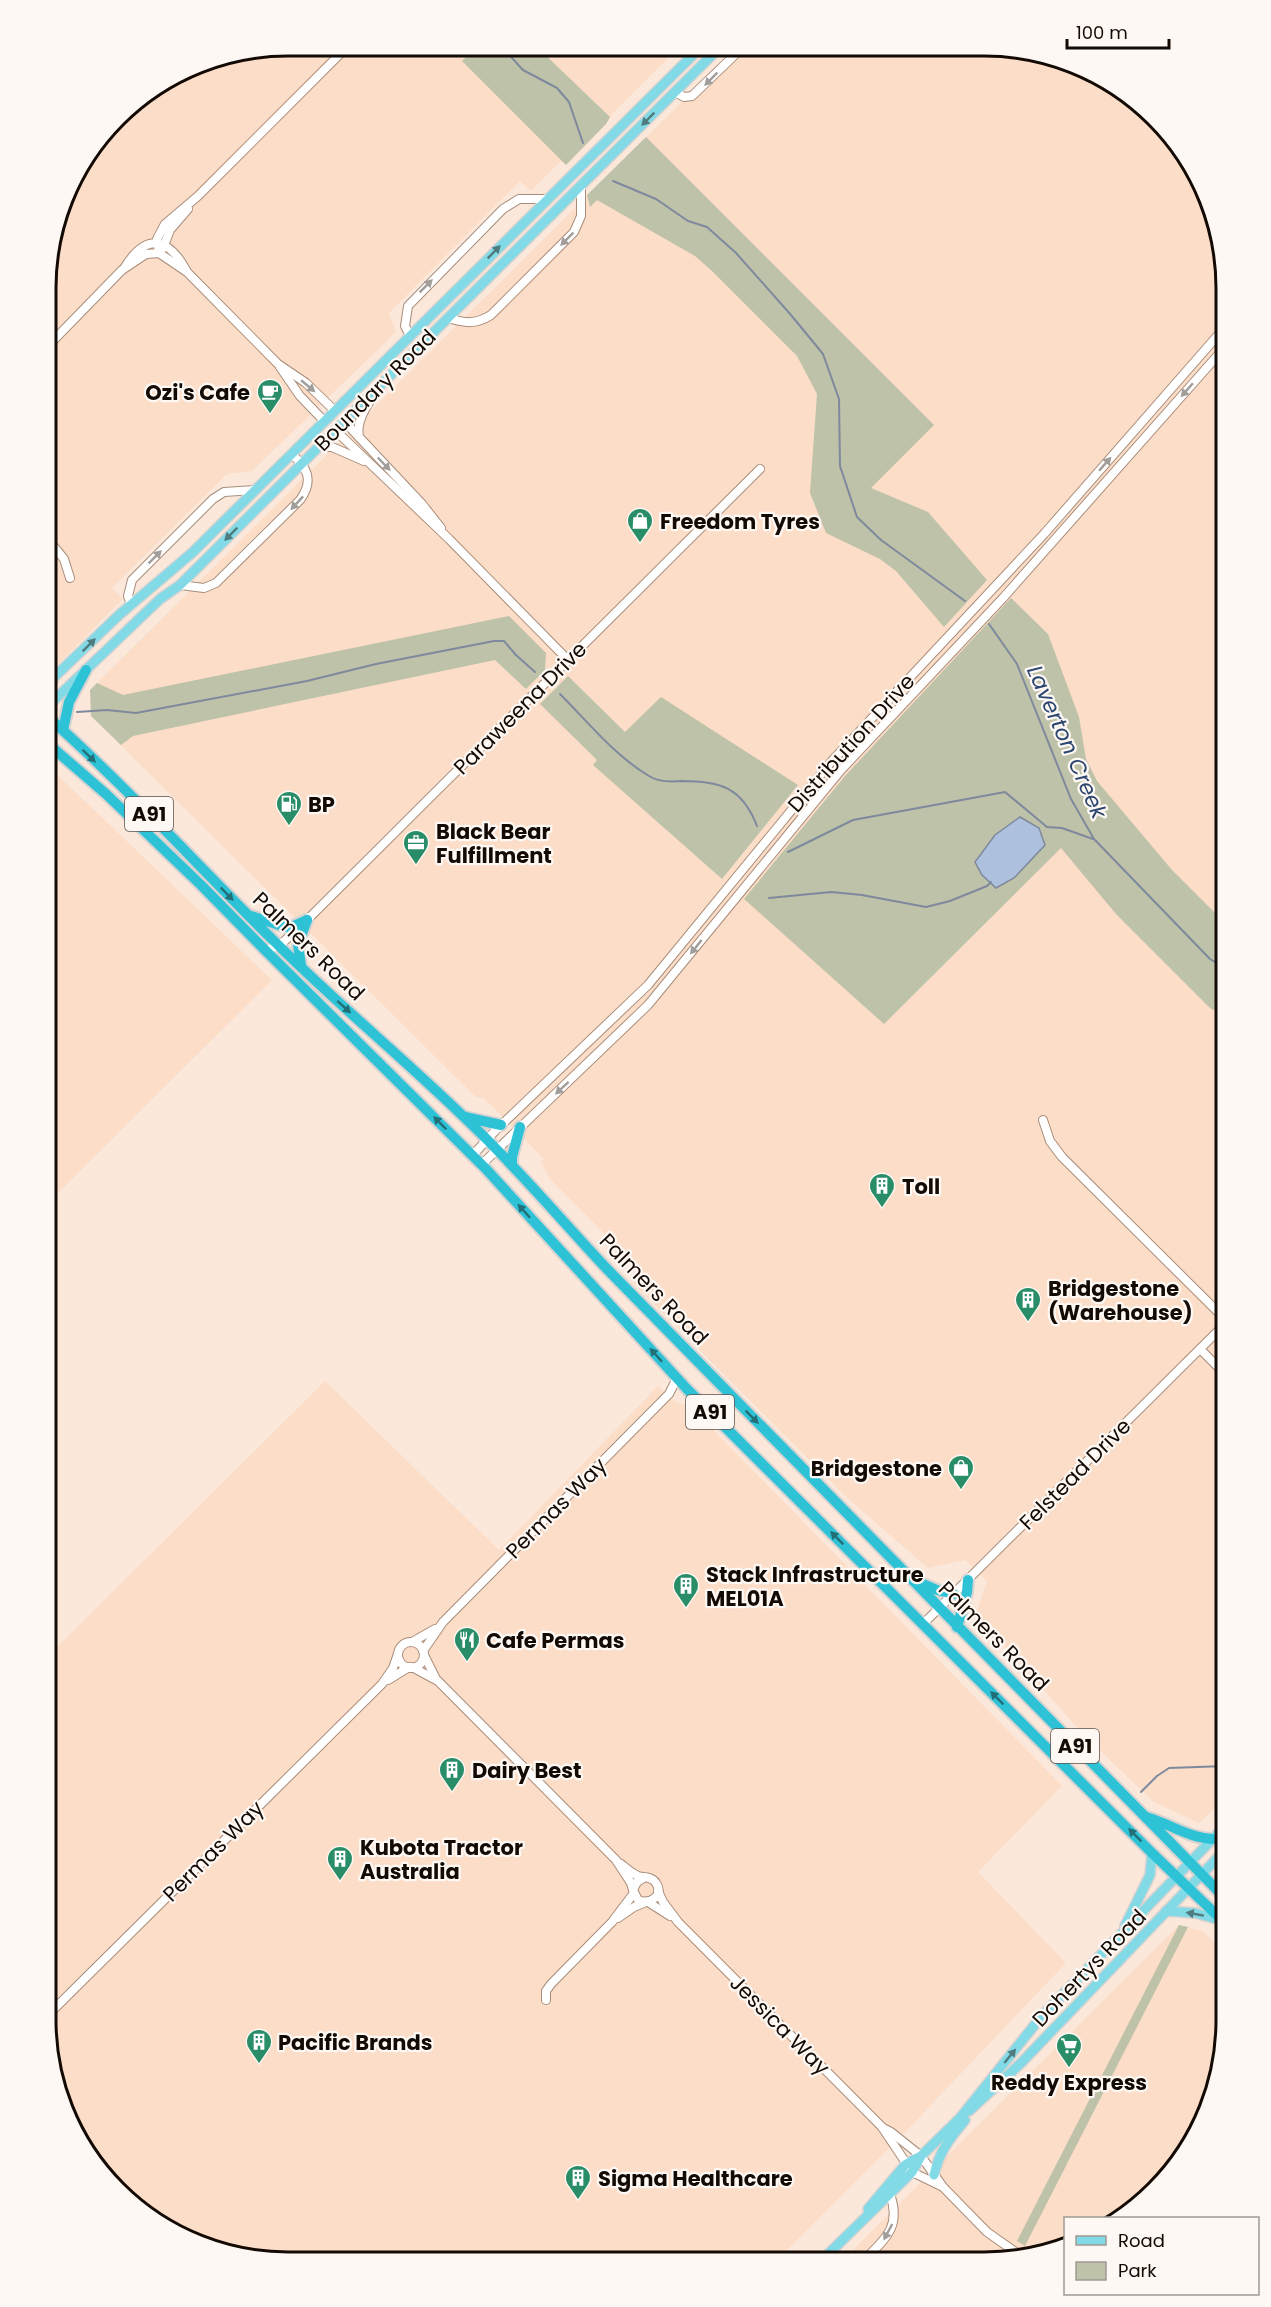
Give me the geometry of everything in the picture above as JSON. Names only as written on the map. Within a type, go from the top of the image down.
[{"type":"highway","points":[[63,730],[69,702],[86,670]]},
{"type":"highway","name":"Palmers Road","points":[[56,724],[279,946],[497,1148],[608,1270],[1216,1888]]},
{"type":"highway","name":"Palmers Road","points":[[56,751],[193,877],[481,1164],[687,1389],[1152,1853],[1216,1913]]},
{"type":"highway","points":[[56,756],[64,758]]},
{"type":"highway","points":[[248,915],[289,928],[307,920]]},
{"type":"highway","points":[[301,967],[298,944],[307,920]]},
{"type":"highway","points":[[465,1117],[501,1125]]},
{"type":"highway","points":[[512,1164],[520,1127]]},
{"type":"highway","points":[[911,1579],[937,1590],[954,1594]]},
{"type":"highway","points":[[957,1627],[968,1592],[968,1580]]},
{"type":"highway","points":[[1145,1817],[1162,1821],[1193,1835],[1212,1839]]},
{"type":"main road","name":"Boundary Road","points":[[56,675],[131,605],[193,552],[692,55]]},
{"type":"main road","name":"Boundary Road","points":[[56,698],[160,599],[180,585],[712,55]]},
{"type":"main road","points":[[665,81],[675,92]]},
{"type":"main road","points":[[410,336],[420,337],[431,334]]},
{"type":"main road","points":[[335,411],[344,421]]},
{"type":"main road","points":[[324,421],[335,430]]},
{"type":"main road","points":[[131,605],[142,607],[160,599]]},
{"type":"main road","name":"Dohertys Road","points":[[852,2231],[908,2168],[960,2118],[1041,2017],[1216,1835]]},
{"type":"main road","points":[[1120,1936],[1150,1875],[1152,1853]]},
{"type":"main road","name":"Dohertys Road","points":[[960,2118],[978,2105],[1021,2063],[1216,1859]]},
{"type":"main road","points":[[1166,1911],[1195,1913],[1216,1919]]},
{"type":"main road","points":[[934,2175],[946,2142],[978,2105]]},
{"type":"main road","name":"Dohertys Road","points":[[830,2252],[890,2194],[908,2168]]},
{"type":"street","points":[[159,253],[161,244],[159,233],[165,224],[198,196],[338,55]]},
{"type":"street","points":[[675,92],[684,97],[692,96],[735,55]]},
{"type":"street","name":"Boundary Road","points":[[448,318],[474,323],[491,315],[574,232],[581,216],[581,185]]},
{"type":"street","name":"Boundary Road","points":[[410,336],[405,326],[408,306],[503,209],[519,199],[547,199]]},
{"type":"street","points":[[56,338],[122,270],[140,248],[151,242],[161,244],[180,261],[187,272]]},
{"type":"street","points":[[122,270],[146,254],[159,253],[187,272],[278,364],[300,396],[324,421]]},
{"type":"street","name":"Distribution Drive","points":[[472,1156],[501,1125],[648,985],[817,778],[1015,566],[1216,338]]},
{"type":"street","name":"Distribution Drive","points":[[481,1164],[636,1017],[827,786],[1025,573],[1216,357]]},
{"type":"street","points":[[278,364],[306,383],[335,411]]},
{"type":"street","points":[[359,439],[360,419],[379,387]]},
{"type":"street","points":[[344,421],[422,504],[448,539]]},
{"type":"street","points":[[335,430],[448,539],[568,660]]},
{"type":"street","points":[[318,447],[332,447],[370,465]]},
{"type":"street","name":"Boundary Road","points":[[180,585],[204,588],[216,583],[292,508],[307,489],[308,478],[303,463],[291,454]]},
{"type":"street","name":"Paraweena Drive","points":[[265,951],[279,946],[307,920],[760,469]]},
{"type":"street","points":[[131,605],[128,596],[132,580],[213,499],[224,492],[255,490]]},
{"type":"street","points":[[1066,508],[1076,516]]},
{"type":"street","points":[[56,549],[64,559],[70,578]]},
{"type":"street","points":[[1015,566],[1025,573]]},
{"type":"street","points":[[864,726],[873,735]]},
{"type":"street","points":[[817,778],[827,786]]},
{"type":"street","points":[[722,894],[733,902]]},
{"type":"street","points":[[276,962],[279,946]]},
{"type":"street","points":[[626,1008],[636,1017]]},
{"type":"street","points":[[601,1032],[611,1042]]},
{"type":"street","points":[[582,1049],[592,1060]]},
{"type":"street","points":[[1043,1120],[1050,1141],[1062,1157],[1216,1312]]},
{"type":"street","name":"Felstead Drive","points":[[923,1624],[1216,1332]]},
{"type":"street","points":[[1200,1349],[1216,1365]]},
{"type":"street","name":"Permas Way","points":[[410,1642],[420,1639],[443,1622],[669,1394],[677,1378]]},
{"type":"street","name":"Permas Way","points":[[669,1394],[687,1389]]},
{"type":"street","name":"Permas Way","points":[[423,1652],[443,1622]]},
{"type":"street","points":[[438,1681],[401,1663],[398,1654],[402,1646],[410,1642],[417,1644],[438,1681],[616,1860],[633,1873],[655,1881],[658,1891],[655,1898],[631,1909],[612,1922]]},
{"type":"street","points":[[411,1667],[421,1662],[423,1652]]},
{"type":"street","name":"Permas Way","points":[[56,2007],[382,1684],[393,1668],[398,1654]]},
{"type":"street","name":"Permas Way","points":[[382,1684],[411,1667]]},
{"type":"street","points":[[616,1860],[638,1900],[647,1902]]},
{"type":"street","points":[[546,2000],[546,1991],[551,1984],[612,1922],[634,1892],[637,1882],[645,1877]]},
{"type":"street","name":"Jessica Way","points":[[658,1891],[678,1922],[882,2127],[908,2168]]},
{"type":"street","name":"Jessica Way","points":[[647,1902],[678,1922]]},
{"type":"street","name":"Jessica Way","points":[[882,2127],[921,2156],[943,2187]]},
{"type":"street","points":[[908,2168],[943,2187],[987,2232],[1013,2250]]},
{"type":"street","points":[[872,2252],[891,2230],[895,2215],[890,2194]]},
{"type":"shaded area","points":[[288,55],[671,55],[612,114],[606,124],[566,165],[561,161],[531,191],[520,181],[389,313],[396,332],[252,471],[227,474],[112,588],[123,599],[56,666],[57,257],[63,227],[79,185],[103,146],[123,123],[146,103],[185,79],[227,63],[257,57]]},
{"type":"shaded area","points":[[729,55],[1014,57],[1044,63],[1086,79],[1125,103],[1148,123],[1168,146],[1198,199],[1208,227],[1214,257],[1216,288],[1216,1807],[1199,1823],[1154,1802],[1085,1736],[976,1614],[987,1581],[965,1560],[928,1568],[844,1495],[630,1280],[640,1269],[550,1179],[541,1162],[544,1159],[484,1098],[476,1097],[91,716],[90,690]]},
{"type":"shaded area","points":[[56,774],[272,980],[56,1195]]},
{"type":"shaded area","points":[[325,1381],[499,1550],[658,1386],[675,1402],[690,1406],[1062,1786],[978,1872],[1066,1963],[913,2124],[785,2252],[288,2252],[257,2250],[227,2244],[185,2228],[171,2220],[146,2204],[123,2184],[103,2161],[87,2136],[73,2108],[63,2080],[56,2035],[56,1648]]},
{"type":"shaded area","points":[[1179,1925],[1203,1931],[1216,1945],[1216,2020],[1214,2050],[1208,2080],[1192,2122],[1168,2161],[1148,2184],[1125,2204],[1104,2217],[1064,2217],[1064,2237],[1044,2244],[1014,2250],[851,2252]]},
{"type":"green space","points":[[468,55],[545,55],[610,117],[566,165],[462,61]]},
{"type":"green space","points":[[646,137],[934,425],[871,488],[928,512],[987,580],[944,627],[896,571],[880,559],[826,533],[810,493],[817,394],[797,356],[695,256],[597,200],[590,207],[587,195]]},
{"type":"green space","points":[[1011,598],[1048,634],[1079,717],[1086,759],[1097,781],[1172,870],[1216,914],[1216,1010],[1211,1009],[1116,914],[1061,848],[884,1024],[744,899],[845,776]]},
{"type":"green space","points":[[509,616],[546,653],[545,670],[526,689],[495,660],[133,736],[121,745],[91,716],[90,690],[97,683],[123,695]]},
{"type":"green space","points":[[568,676],[625,732],[661,697],[798,785],[722,879],[593,765],[597,760],[540,704]]},
{"type":"green space","points":[[1179,1925],[1188,1927],[1025,2246],[1017,2241]]},
{"type":"water","points":[[1020,817],[1039,828],[1045,845],[1014,878],[996,888],[982,875],[975,862],[995,835]]},
{"type":"waterway","name":"Laverton Creek","points":[[509,55],[523,70],[557,88],[569,102],[583,143]]},
{"type":"waterway","name":"Laverton Creek","points":[[613,181],[656,199],[688,221],[707,227],[736,253],[791,315],[823,354],[839,399],[840,466],[857,517],[881,540],[965,601]]},
{"type":"waterway","name":"Laverton Creek","points":[[989,624],[1017,664],[1071,799],[1094,839],[1216,963]]},
{"type":"waterway","points":[[77,712],[107,710],[136,713],[307,681],[376,664],[494,641],[504,641],[535,672]]},
{"type":"waterway","points":[[560,694],[613,749],[637,768],[660,780],[695,781],[728,789],[744,803],[757,826]]},
{"type":"waterway","points":[[788,852],[853,820],[1005,792],[1047,827],[1062,828],[1093,839]]},
{"type":"waterway","points":[[769,898],[831,892],[862,895],[926,907],[950,901],[987,886],[991,882]]},
{"type":"waterway","points":[[1141,1792],[1169,1768],[1216,1766]]},
{"type":"place","name":"Ozi's Cafe","points":[[270,415]]},
{"type":"place","name":"Freedom Tyres","points":[[640,544]]},
{"type":"place","name":"BP","points":[[289,827]]},
{"type":"place","name":"Black Bear Fulfillment","points":[[416,866]]},
{"type":"place","name":"Toll","points":[[882,1209]]},
{"type":"place","name":"Bridgestone (Warehouse)","points":[[1028,1323]]},
{"type":"place","name":"Bridgestone","points":[[961,1491]]},
{"type":"place","name":"Stack Infrastructure MEL01A","points":[[686,1609]]},
{"type":"place","name":"Cafe Permas","points":[[467,1663]]},
{"type":"place","name":"Dairy Best","points":[[452,1793]]},
{"type":"place","name":"Kubota Tractor Australia","points":[[340,1882]]},
{"type":"place","name":"Pacific Brands","points":[[259,2065]]},
{"type":"place","name":"Reddy Express","points":[[1069,2069]]},
{"type":"place","name":"Sigma Healthcare","points":[[578,2201]]}]
